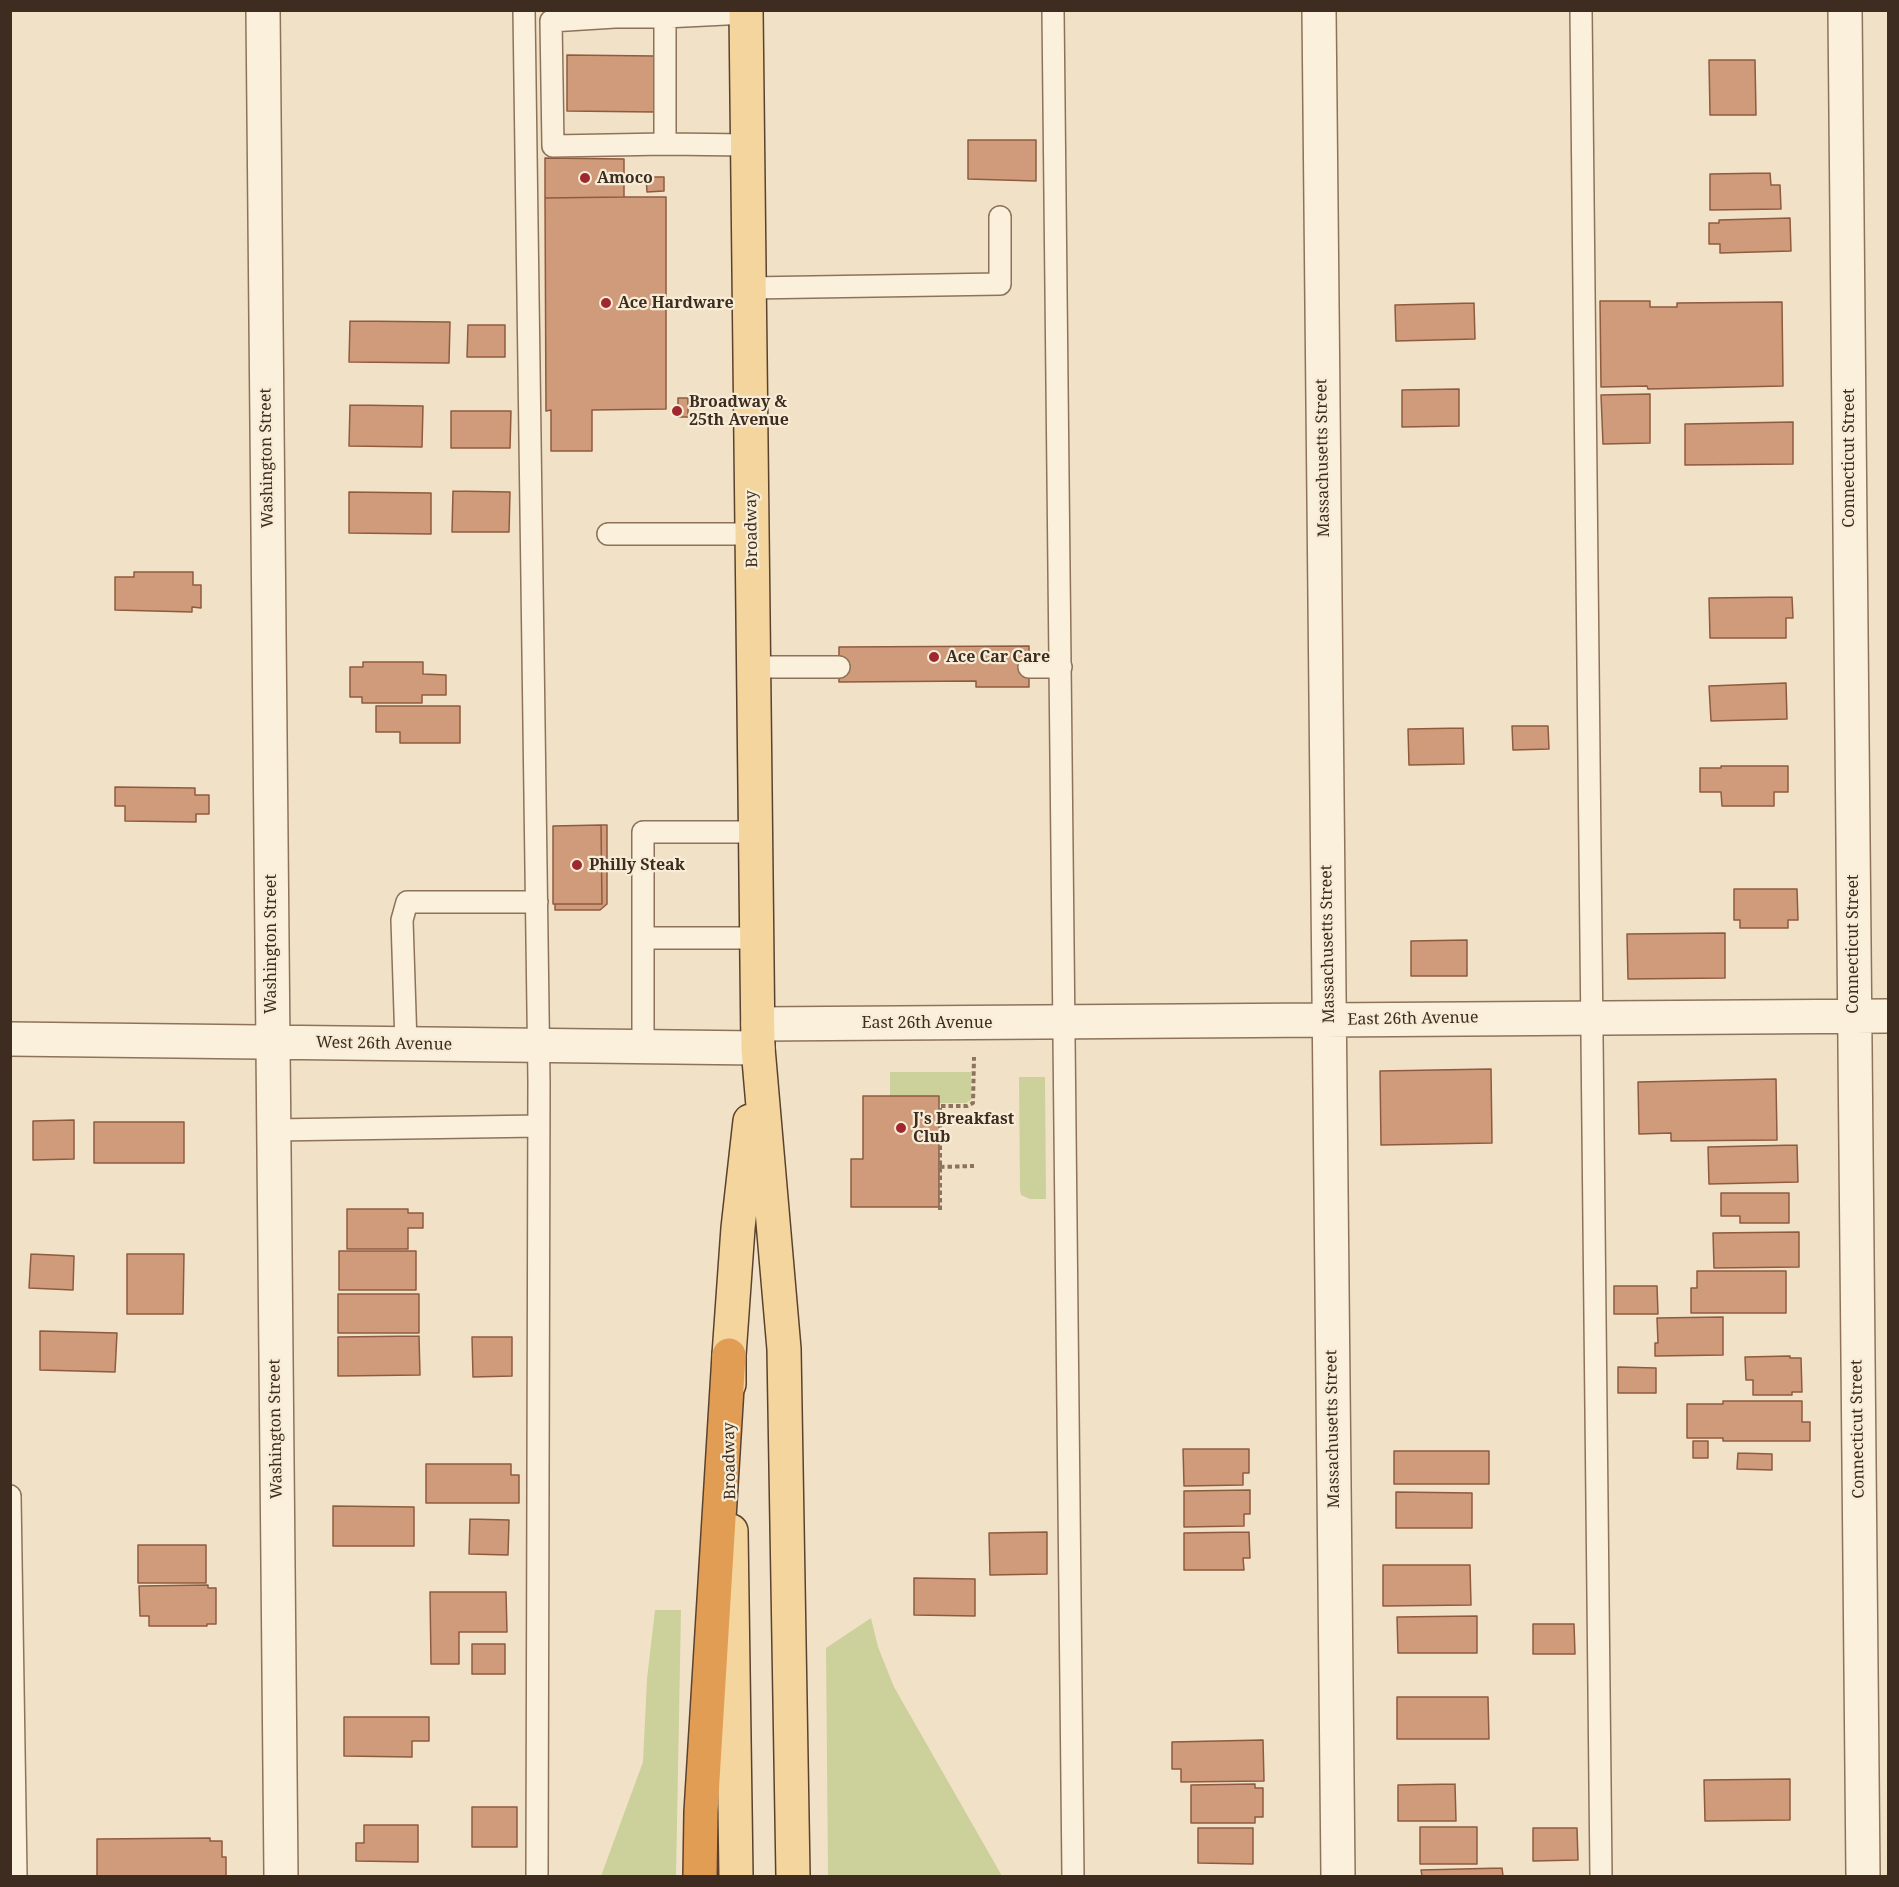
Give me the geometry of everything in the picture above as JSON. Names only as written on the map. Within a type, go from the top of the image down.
[{"type":"highway","points":[[700,1876],[701,1812],[729,1355]]},
{"type":"main road","name":"Broadway","points":[[747,12],[758,1036],[784,1349],[794,1876]]},
{"type":"main road","name":"Broadway","points":[[736,1876],[729,1355],[738,1228],[758,1036]]},
{"type":"street","name":"Washington Street","points":[[263,10],[281,1876]]},
{"type":"street","name":"Massachusetts Street","points":[[1319,10],[1338,1876]]},
{"type":"street","name":"Connecticut Street","points":[[1845,10],[1863,1876]]},
{"type":"street","name":"East 26th Avenue","points":[[758,1036],[1064,1022],[1888,1016]]},
{"type":"street","name":"West 26th Avenue","points":[[10,1039],[643,1047],[758,1036]]},
{"type":"lane","points":[[524,10],[539,1126],[537,1876]]},
{"type":"lane","points":[[1053,10],[1073,1876]]},
{"type":"lane","points":[[1581,10],[1601,1876]]},
{"type":"lane","points":[[747,12],[665,16],[615,14],[551,21],[553,147],[665,144],[748,145]]},
{"type":"lane","points":[[665,16],[665,144]]},
{"type":"lane","points":[[750,288],[1000,285],[1000,217]]},
{"type":"lane","points":[[608,534],[752,534]]},
{"type":"lane","points":[[754,667],[839,667]]},
{"type":"lane","points":[[1029,667],[1061,667]]},
{"type":"lane","points":[[643,1047],[643,832],[755,832]]},
{"type":"lane","points":[[406,1044],[402,920],[407,902],[537,902]]},
{"type":"lane","points":[[643,938],[757,938]]},
{"type":"lane","points":[[273,1130],[539,1126]]},
{"type":"lane","points":[[10,1496],[16,1876]]},
{"type":"path","points":[[940,1210],[940,1106],[967,1106],[973,1103],[974,1057]]},
{"type":"path","points":[[940,1167],[974,1166]]},
{"type":"green space","points":[[890,1072],[971,1072],[971,1100],[966,1103],[939,1103],[890,1096]]},
{"type":"green space","points":[[1019,1077],[1045,1077],[1046,1199],[1030,1199],[1021,1195]]},
{"type":"green space","points":[[655,1610],[681,1610],[676,1876],[601,1876],[643,1762],[647,1679]]},
{"type":"green space","points":[[871,1618],[878,1647],[894,1687],[1002,1876],[828,1876],[826,1648]]},
{"type":"building","points":[[567,55],[655,56],[654,112],[567,111]]},
{"type":"building","points":[[1709,60],[1755,60],[1756,115],[1710,115]]},
{"type":"building","points":[[968,140],[1036,140],[1036,181],[968,179]]},
{"type":"building","name":"Amoco","points":[[545,158],[624,159],[624,197],[545,198]]},
{"type":"building","points":[[1770,173],[1771,185],[1780,185],[1781,209],[1710,210],[1710,174]]},
{"type":"building","points":[[646,177],[664,177],[664,191],[647,192]]},
{"type":"building","name":"Ace Hardware","points":[[666,197],[666,409],[592,410],[592,451],[551,451],[551,410],[546,411],[545,198]]},
{"type":"building","points":[[1790,218],[1791,251],[1720,253],[1720,244],[1709,244],[1709,223],[1719,223],[1719,220]]},
{"type":"building","points":[[1600,301],[1650,301],[1650,307],[1677,307],[1677,303],[1782,302],[1783,386],[1648,389],[1647,386],[1601,387]]},
{"type":"building","points":[[1474,303],[1475,339],[1396,341],[1395,305]]},
{"type":"building","points":[[350,321],[450,322],[449,363],[349,362]]},
{"type":"building","points":[[468,325],[505,325],[505,357],[467,357]]},
{"type":"building","points":[[1459,389],[1459,426],[1402,427],[1402,390]]},
{"type":"building","points":[[1650,394],[1650,443],[1603,444],[1601,395]]},
{"type":"building","points":[[678,398],[688,398],[688,417],[678,417]]},
{"type":"building","points":[[350,405],[423,406],[422,447],[349,446]]},
{"type":"building","points":[[451,411],[511,411],[510,448],[451,448]]},
{"type":"building","points":[[1793,422],[1793,464],[1685,465],[1685,424]]},
{"type":"building","points":[[453,491],[510,492],[509,532],[452,532]]},
{"type":"building","points":[[349,492],[431,493],[431,534],[349,533]]},
{"type":"building","points":[[134,572],[193,572],[193,585],[201,585],[201,608],[192,607],[192,612],[115,610],[115,577],[134,577]]},
{"type":"building","points":[[1792,597],[1793,618],[1786,618],[1786,638],[1710,638],[1709,598]]},
{"type":"building","name":"Ace Car Care","points":[[1029,646],[1029,687],[976,687],[976,681],[839,682],[839,647]]},
{"type":"building","points":[[363,662],[423,662],[423,674],[446,675],[446,695],[422,695],[422,703],[362,703],[362,697],[350,697],[350,667],[363,667]]},
{"type":"building","points":[[1786,683],[1787,719],[1711,721],[1709,686]]},
{"type":"building","points":[[376,706],[460,706],[460,743],[400,743],[400,732],[376,732]]},
{"type":"building","points":[[1512,726],[1548,726],[1549,749],[1513,750]]},
{"type":"building","points":[[1463,728],[1464,764],[1409,765],[1408,729]]},
{"type":"building","points":[[1721,766],[1788,766],[1788,792],[1774,792],[1774,806],[1722,806],[1721,792],[1700,792],[1700,768],[1721,768]]},
{"type":"building","points":[[115,787],[195,788],[195,795],[209,795],[209,814],[196,814],[196,822],[125,821],[125,806],[115,806]]},
{"type":"building","name":"Philly Steak","points":[[601,825],[602,904],[553,904],[553,826]]},
{"type":"building","points":[[601,825],[607,825],[607,904],[600,910],[555,910],[555,904],[602,904]]},
{"type":"building","points":[[1734,889],[1797,889],[1798,920],[1788,920],[1788,928],[1740,928],[1740,920],[1734,920]]},
{"type":"building","points":[[1725,933],[1725,978],[1628,979],[1627,934]]},
{"type":"building","points":[[1467,940],[1467,976],[1411,976],[1411,941]]},
{"type":"building","points":[[1491,1069],[1492,1143],[1381,1145],[1380,1071]]},
{"type":"building","points":[[1776,1079],[1777,1140],[1671,1141],[1671,1133],[1639,1134],[1638,1082]]},
{"type":"building","name":"J's Breakfast Club","points":[[863,1096],[939,1096],[939,1207],[851,1207],[851,1159],[863,1159]]},
{"type":"building","points":[[74,1120],[74,1159],[33,1160],[33,1121]]},
{"type":"building","points":[[94,1122],[184,1122],[184,1163],[94,1163]]},
{"type":"building","points":[[1797,1145],[1798,1182],[1709,1184],[1708,1147]]},
{"type":"building","points":[[1721,1193],[1789,1193],[1789,1223],[1740,1223],[1740,1216],[1721,1216]]},
{"type":"building","points":[[347,1209],[408,1209],[408,1213],[423,1213],[423,1228],[408,1228],[408,1249],[347,1249]]},
{"type":"building","points":[[1799,1232],[1799,1267],[1714,1268],[1713,1233]]},
{"type":"building","points":[[339,1251],[416,1251],[416,1290],[339,1290]]},
{"type":"building","points":[[31,1254],[74,1256],[73,1290],[29,1288]]},
{"type":"building","points":[[127,1254],[184,1254],[183,1314],[127,1314]]},
{"type":"building","points":[[1697,1271],[1786,1271],[1786,1313],[1691,1313],[1691,1288],[1697,1288]]},
{"type":"building","points":[[1614,1286],[1657,1286],[1658,1314],[1614,1314]]},
{"type":"building","points":[[338,1294],[419,1294],[419,1333],[338,1333]]},
{"type":"building","points":[[1723,1317],[1723,1355],[1655,1356],[1655,1343],[1658,1343],[1657,1318]]},
{"type":"building","points":[[40,1331],[117,1333],[115,1372],[40,1370]]},
{"type":"building","points":[[419,1336],[420,1375],[338,1376],[338,1337]]},
{"type":"building","points":[[472,1337],[512,1337],[512,1376],[473,1377]]},
{"type":"building","points":[[1790,1356],[1790,1358],[1801,1358],[1802,1392],[1792,1392],[1792,1395],[1753,1395],[1753,1380],[1746,1380],[1745,1357]]},
{"type":"building","points":[[1618,1367],[1656,1368],[1656,1393],[1618,1393]]},
{"type":"building","points":[[1723,1401],[1802,1401],[1802,1422],[1810,1422],[1810,1441],[1723,1441],[1723,1438],[1687,1438],[1687,1404],[1723,1404]]},
{"type":"building","points":[[1693,1441],[1708,1441],[1708,1458],[1693,1458]]},
{"type":"building","points":[[1183,1449],[1249,1449],[1249,1473],[1243,1473],[1243,1485],[1184,1486]]},
{"type":"building","points":[[1394,1451],[1489,1451],[1489,1484],[1394,1484]]},
{"type":"building","points":[[1738,1453],[1772,1454],[1772,1470],[1737,1469]]},
{"type":"building","points":[[426,1464],[511,1464],[511,1475],[519,1475],[519,1503],[426,1503]]},
{"type":"building","points":[[1250,1490],[1250,1514],[1244,1514],[1244,1526],[1184,1527],[1184,1491]]},
{"type":"building","points":[[1396,1492],[1472,1493],[1472,1528],[1396,1528]]},
{"type":"building","points":[[333,1506],[414,1507],[414,1546],[333,1546]]},
{"type":"building","points":[[470,1519],[509,1520],[508,1555],[469,1554]]},
{"type":"building","points":[[1047,1532],[1047,1574],[990,1575],[989,1533]]},
{"type":"building","points":[[1249,1532],[1250,1558],[1243,1558],[1244,1570],[1184,1570],[1184,1533]]},
{"type":"building","points":[[138,1545],[206,1545],[206,1583],[138,1583]]},
{"type":"building","points":[[1383,1565],[1470,1565],[1471,1605],[1383,1606]]},
{"type":"building","points":[[914,1578],[975,1579],[975,1616],[914,1615]]},
{"type":"building","points":[[208,1585],[208,1588],[216,1588],[216,1624],[149,1626],[149,1616],[140,1616],[139,1586]]},
{"type":"building","points":[[430,1592],[506,1592],[507,1632],[459,1632],[459,1664],[431,1664]]},
{"type":"building","points":[[1477,1616],[1477,1653],[1398,1653],[1397,1617]]},
{"type":"building","points":[[1533,1624],[1574,1624],[1575,1654],[1533,1654]]},
{"type":"building","points":[[472,1644],[505,1644],[505,1674],[472,1674]]},
{"type":"building","points":[[1397,1697],[1488,1697],[1489,1739],[1397,1739]]},
{"type":"building","points":[[344,1717],[429,1717],[429,1741],[412,1741],[412,1757],[344,1756]]},
{"type":"building","points":[[1263,1740],[1264,1781],[1181,1782],[1181,1769],[1172,1769],[1172,1742]]},
{"type":"building","points":[[1790,1779],[1790,1820],[1705,1821],[1704,1780]]},
{"type":"building","points":[[1255,1784],[1255,1788],[1263,1788],[1263,1817],[1255,1817],[1255,1823],[1191,1823],[1191,1785]]},
{"type":"building","points":[[1455,1784],[1456,1821],[1398,1821],[1398,1785]]},
{"type":"building","points":[[472,1807],[517,1807],[517,1847],[472,1847]]},
{"type":"building","points":[[364,1825],[418,1825],[418,1862],[356,1861],[356,1843],[364,1843]]},
{"type":"building","points":[[1420,1827],[1477,1827],[1477,1864],[1420,1864]]},
{"type":"building","points":[[1198,1828],[1253,1828],[1253,1864],[1198,1863]]},
{"type":"building","points":[[1533,1828],[1577,1828],[1578,1860],[1533,1861]]},
{"type":"building","points":[[210,1838],[210,1841],[222,1841],[222,1857],[226,1857],[226,1876],[97,1876],[97,1839]]},
{"type":"building","points":[[1502,1868],[1503,1876],[1422,1876],[1421,1870]]},
{"type":"place","name":"Amoco","points":[[585,178]]},
{"type":"place","name":"Ace Hardware","points":[[606,303]]},
{"type":"place","name":"Broadway & 25th Avenue","points":[[677,411]]},
{"type":"place","name":"Ace Car Care","points":[[934,657]]},
{"type":"place","name":"Philly Steak","points":[[577,865]]},
{"type":"place","name":"J's Breakfast Club","points":[[901,1128]]}]
